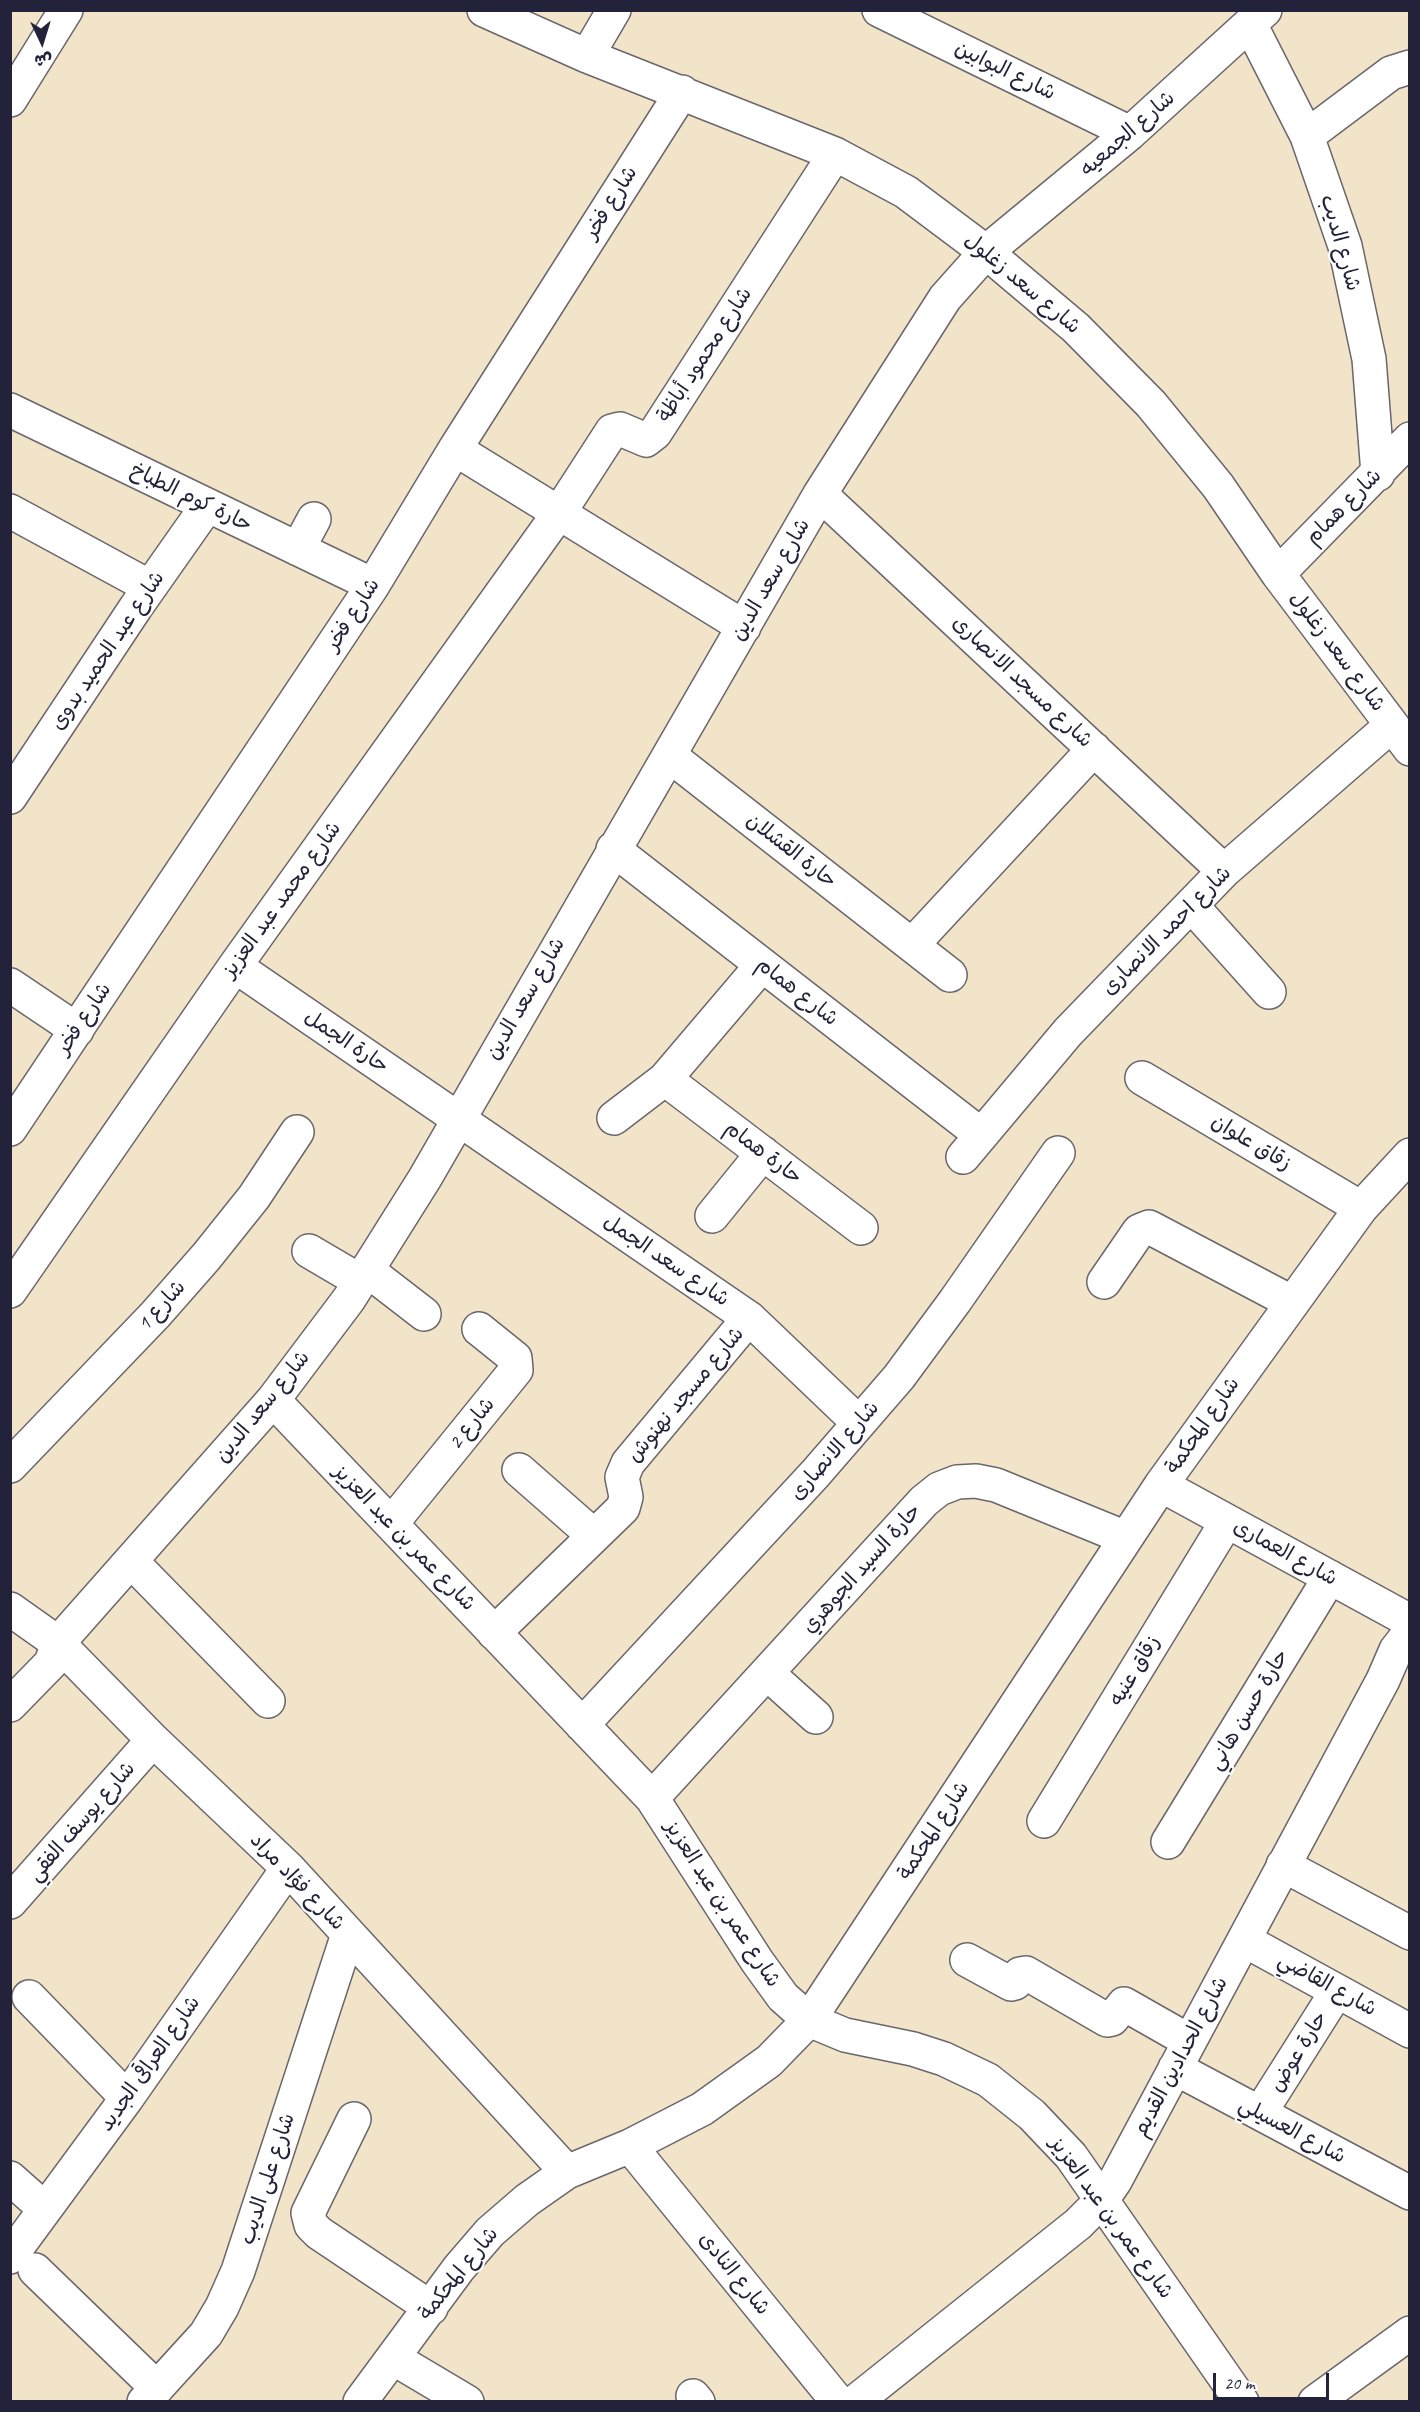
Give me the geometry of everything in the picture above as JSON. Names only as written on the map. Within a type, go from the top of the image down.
[{"type":"street","points":[[10,100],[66,10]]},
{"type":"street","name":"شارع سعد زغلول","points":[[484,10],[587,56],[835,154],[906,192],[986,252],[1076,328],[1151,404],[1218,486],[1278,574],[1401,737]]},
{"type":"street","points":[[587,56],[614,10]]},
{"type":"street","name":"شارع البوابين","points":[[900,15],[1130,133]]},
{"type":"street","name":"شارع الجمعيه","points":[[986,252],[1130,133],[1258,18]]},
{"type":"street","name":"شارع الديب","points":[[1258,18],[1307,136],[1345,246],[1369,359],[1378,474]]},
{"type":"street","points":[[1307,136],[1391,73],[1410,67]]},
{"type":"street","name":"شارع فخر","points":[[10,1129],[373,585],[455,449],[682,92]]},
{"type":"street","name":"شارع محمود أباظة","points":[[559,513],[612,431],[620,429],[641,440],[652,436],[835,154]]},
{"type":"street","name":"شارع سعد الدين","points":[[10,1705],[51,1663],[58,1643],[273,1400],[363,1276],[424,1178],[820,494],[945,298],[986,252]]},
{"type":"street","name":"حارة كوم الطباخ","points":[[10,410],[373,585]]},
{"type":"street","name":"شارع همام","points":[[1278,574],[1410,439]]},
{"type":"street","points":[[455,449],[744,627]]},
{"type":"street","name":"شارع مسجد الانصارى","points":[[820,494],[1224,871]]},
{"type":"street","name":"شارع عبد الحميد بدوى","points":[[10,797],[207,506]]},
{"type":"street","points":[[10,511],[150,587]]},
{"type":"street","name":"شارع محمد عبد العزيز","points":[[10,1291],[235,966],[559,513]]},
{"type":"street","points":[[298,549],[314,519]]},
{"type":"street","name":"شارع احمد الانصارى","points":[[971,1145],[1068,1032],[1224,871],[1401,737]]},
{"type":"street","points":[[912,945],[1094,749]]},
{"type":"street","name":"حارة القشلان","points":[[670,756],[950,975]]},
{"type":"street","name":"شارع همام","points":[[613,849],[762,965],[971,1145]]},
{"type":"street","points":[[1191,905],[1269,992]]},
{"type":"street","points":[[614,1118],[665,1079],[762,965]]},
{"type":"street","name":"حارة الجمل","points":[[235,966],[457,1118]]},
{"type":"street","points":[[10,985],[77,1030]]},
{"type":"street","name":"زقاق علوان","points":[[1142,1078],[1361,1208]]},
{"type":"street","name":"حارة همام","points":[[665,1079],[861,1228]]},
{"type":"street","name":"شارع سعد الجمل","points":[[457,1118],[749,1318],[859,1423]]},
{"type":"street","name":"شارع 1","points":[[10,1466],[155,1315],[206,1257],[254,1197],[297,1132]]},
{"type":"street","points":[[712,1216],[763,1153]]},
{"type":"street","name":"شارع الانصارى","points":[[582,1725],[815,1474],[899,1377],[1058,1153]]},
{"type":"street","name":"شارع المحكمة","points":[[360,2402],[459,2268],[490,2232],[527,2199],[567,2172],[630,2146],[702,2109],[769,2061],[809,2020],[1161,1485],[1361,1208],[1410,1155]]},
{"type":"street","points":[[1104,1282],[1139,1232],[1149,1227],[1291,1302]]},
{"type":"street","points":[[309,1251],[363,1276],[424,1314]]},
{"type":"street","name":"شارع مسجد نهنوش","points":[[494,1633],[623,1508],[626,1497],[622,1477],[628,1463],[749,1318]]},
{"type":"street","name":"شارع 2","points":[[391,1524],[516,1370],[515,1358],[479,1329]]},
{"type":"street","name":"شارع عمر بن عبد العزيز","points":[[273,1400],[652,1798],[757,1961],[783,1997],[809,2020],[845,2035],[913,2049],[944,2059],[987,2080],[1032,2115],[1063,2148],[1102,2200],[1242,2402]]},
{"type":"street","points":[[519,1470],[593,1536]]},
{"type":"street","name":"حارة السيد الجوهري","points":[[652,1798],[924,1501],[939,1489],[957,1482],[976,1481],[996,1485],[1126,1538]]},
{"type":"street","name":"شارع العمارى","points":[[1161,1485],[1410,1621]]},
{"type":"street","name":"زقاق عنيه","points":[[1044,1821],[1227,1521]]},
{"type":"street","points":[[131,1561],[268,1701]]},
{"type":"street","name":"حارة حسن هاني","points":[[1168,1842],[1330,1578]]},
{"type":"street","name":"شارع فؤاد مراد","points":[[10,1609],[58,1643],[153,1740],[288,1868],[567,2172]]},
{"type":"street","name":"شارع الحدادين القديم","points":[[855,2402],[1077,2224],[1102,2200],[1115,2181],[1244,1940],[1396,1650],[1410,1632]]},
{"type":"street","points":[[767,1673],[816,1717]]},
{"type":"street","name":"شارع يوسف الفقي","points":[[10,1902],[153,1740]]},
{"type":"street","points":[[1283,1865],[1410,1933]]},
{"type":"street","name":"شارع العراقى الجديد","points":[[22,2264],[45,2209],[127,2098],[288,1868]]},
{"type":"street","name":"شارع على الديب","points":[[151,2395],[206,2334],[222,2307],[238,2271],[348,1934]]},
{"type":"street","name":"شارع القاضي","points":[[1244,1940],[1410,2031]]},
{"type":"street","name":"شارع العسيلي","points":[[967,1960],[1011,1984],[1021,1973],[1026,1973],[1107,2020],[1112,2019],[1124,2004],[1182,2054],[1260,2113],[1410,2193]]},
{"type":"street","name":"حارة عوض","points":[[1260,2113],[1337,1991]]},
{"type":"street","points":[[29,1997],[127,2098]]},
{"type":"street","points":[[354,2119],[308,2213],[311,2225],[319,2233],[431,2307]]},
{"type":"street","name":"شارع النادى","points":[[630,2146],[838,2402]]},
{"type":"street","points":[[10,2178],[45,2209]]},
{"type":"street","points":[[22,2264],[151,2395]]},
{"type":"street","points":[[1315,2402],[1410,2333]]},
{"type":"street","points":[[393,2358],[467,2402]]}]
